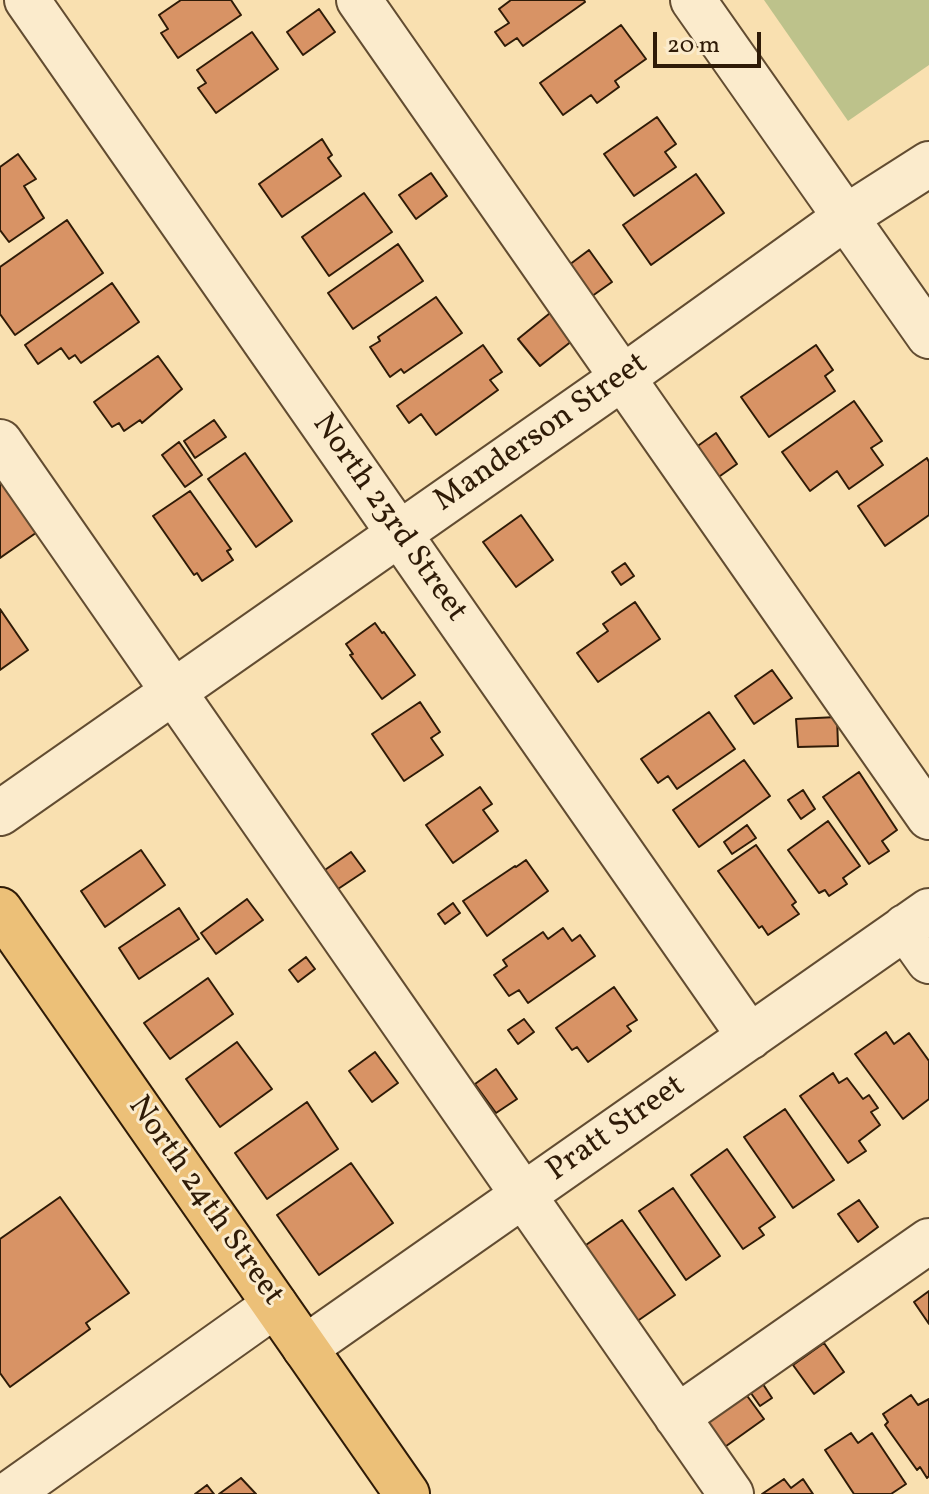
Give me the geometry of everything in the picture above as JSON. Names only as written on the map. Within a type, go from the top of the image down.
[{"type":"main road","name":"North 24th Street","points":[[0,910],[407,1494]]},
{"type":"street","name":"North 23rd Street","points":[[27,0],[750,1037]]},
{"type":"street","points":[[359,0],[929,817]]},
{"type":"street","points":[[693,0],[929,336]]},
{"type":"street","name":"Manderson Street","points":[[0,813],[622,378],[846,217],[929,164]]},
{"type":"street","points":[[0,442],[731,1494]]},
{"type":"street","name":"Pratt Street","points":[[305,1348],[750,1037],[921,933]]},
{"type":"street","points":[[677,1417],[929,1241]]},
{"type":"street","points":[[9,1494],[275,1305]]},
{"type":"green space","points":[[764,0],[929,0],[929,65],[848,121]]},
{"type":"building","points":[[181,0],[231,0],[241,15],[178,58],[161,33],[168,29],[159,15]]},
{"type":"building","points":[[511,0],[585,2],[523,46],[517,38],[505,46],[495,32],[509,23],[499,9]]},
{"type":"building","points":[[319,9],[335,32],[303,55],[287,32]]},
{"type":"building","points":[[621,25],[646,59],[615,81],[619,87],[597,103],[591,95],[563,115],[540,83]]},
{"type":"building","points":[[252,32],[278,69],[216,113],[198,88],[206,83],[197,70]]},
{"type":"building","points":[[657,117],[676,144],[665,152],[676,167],[634,196],[604,154]]},
{"type":"building","points":[[322,139],[332,155],[328,158],[341,176],[282,217],[259,184]]},
{"type":"building","points":[[18,154],[36,179],[24,186],[44,218],[9,242],[0,230],[0,167]]},
{"type":"building","points":[[431,173],[447,196],[416,219],[399,195]]},
{"type":"building","points":[[696,174],[724,213],[651,265],[623,225]]},
{"type":"building","points":[[364,193],[392,232],[329,276],[302,237]]},
{"type":"building","points":[[67,220],[103,273],[15,335],[0,314],[0,267]]},
{"type":"building","points":[[398,244],[423,281],[353,329],[328,293]]},
{"type":"building","points":[[589,250],[612,282],[588,299],[565,268]]},
{"type":"building","points":[[112,283],[139,322],[81,363],[75,355],[69,359],[61,348],[38,364],[25,345]]},
{"type":"building","points":[[436,297],[462,333],[404,373],[401,369],[390,377],[370,347],[380,341],[378,337]]},
{"type":"building","points":[[555,309],[577,337],[540,366],[518,339]]},
{"type":"building","points":[[483,345],[502,372],[490,380],[498,390],[436,435],[421,414],[409,423],[397,406]]},
{"type":"building","points":[[816,345],[833,370],[825,376],[835,391],[769,437],[741,397]]},
{"type":"building","points":[[158,356],[182,389],[142,423],[140,420],[124,431],[119,423],[112,427],[94,402]]},
{"type":"building","points":[[854,401],[882,441],[871,448],[883,465],[849,489],[837,471],[810,491],[782,452]]},
{"type":"building","points":[[214,420],[226,437],[195,458],[184,441]]},
{"type":"building","points":[[716,433],[737,464],[713,481],[692,450]]},
{"type":"building","points":[[179,442],[202,475],[185,487],[162,455]]},
{"type":"building","points":[[245,453],[292,521],[256,547],[208,479]]},
{"type":"building","points":[[927,458],[929,515],[885,546],[858,506]]},
{"type":"building","points":[[0,467],[43,528],[0,558]]},
{"type":"building","points":[[190,491],[231,549],[227,551],[233,560],[202,581],[197,573],[194,575],[153,516]]},
{"type":"building","points":[[521,515],[553,560],[516,587],[483,542]]},
{"type":"building","points":[[625,563],[634,576],[621,585],[612,572]]},
{"type":"building","points":[[635,602],[660,639],[598,682],[577,653],[608,631],[603,624]]},
{"type":"building","points":[[0,609],[28,650],[0,670]]},
{"type":"building","points":[[375,623],[415,675],[382,699],[350,655],[353,654],[346,644]]},
{"type":"building","points":[[772,670],[792,698],[754,724],[735,696]]},
{"type":"building","points":[[420,702],[440,732],[431,738],[443,755],[404,781],[372,734]]},
{"type":"building","points":[[709,712],[735,749],[677,789],[668,776],[658,783],[641,759]]},
{"type":"building","points":[[837,717],[838,746],[798,747],[796,719]]},
{"type":"building","points":[[744,760],[770,796],[699,847],[673,810]]},
{"type":"building","points":[[859,772],[897,830],[882,841],[889,851],[869,864],[823,797]]},
{"type":"building","points":[[480,787],[492,804],[483,810],[498,831],[453,863],[426,825]]},
{"type":"building","points":[[803,790],[815,809],[801,819],[788,800]]},
{"type":"building","points":[[828,821],[860,866],[843,878],[847,884],[829,896],[825,890],[819,893],[788,850]]},
{"type":"building","points":[[747,825],[756,838],[732,854],[724,842]]},
{"type":"building","points":[[756,845],[796,902],[792,905],[799,914],[768,935],[762,926],[759,928],[718,871]]},
{"type":"building","points":[[141,850],[165,885],[105,927],[81,891]]},
{"type":"building","points":[[351,852],[365,871],[332,893],[319,874]]},
{"type":"building","points":[[526,860],[548,891],[487,936],[463,901]]},
{"type":"building","points":[[247,899],[263,920],[216,954],[201,933]]},
{"type":"building","points":[[453,903],[460,913],[445,924],[438,914]]},
{"type":"building","points":[[179,908],[199,939],[139,979],[119,948]]},
{"type":"building","points":[[563,928],[572,941],[580,935],[595,956],[528,1003],[519,990],[509,996],[494,975],[507,966],[503,960],[543,932],[548,939]]},
{"type":"building","points":[[306,957],[315,969],[298,982],[289,970]]},
{"type":"building","points":[[208,978],[233,1014],[170,1059],[144,1023]]},
{"type":"building","points":[[614,987],[637,1020],[627,1026],[631,1031],[588,1062],[577,1047],[572,1050],[556,1028]]},
{"type":"building","points":[[524,1019],[534,1032],[518,1044],[508,1030]]},
{"type":"building","points":[[886,1032],[894,1044],[909,1033],[929,1061],[929,1099],[903,1119],[855,1054]]},
{"type":"building","points":[[237,1042],[272,1089],[220,1127],[186,1079]]},
{"type":"building","points":[[375,1052],[398,1083],[372,1102],[349,1071]]},
{"type":"building","points":[[496,1069],[517,1099],[496,1113],[475,1084]]},
{"type":"building","points":[[833,1073],[839,1083],[847,1078],[863,1099],[869,1095],[878,1108],[871,1112],[880,1125],[859,1141],[866,1151],[848,1163],[800,1096]]},
{"type":"building","points":[[307,1102],[338,1149],[267,1199],[235,1153]]},
{"type":"building","points":[[785,1109],[834,1180],[793,1208],[744,1137]]},
{"type":"building","points":[[727,1149],[775,1217],[759,1228],[764,1235],[743,1249],[691,1175]]},
{"type":"building","points":[[351,1163],[393,1223],[319,1275],[277,1215]]},
{"type":"building","points":[[673,1188],[720,1256],[686,1280],[639,1211]]},
{"type":"building","points":[[60,1197],[129,1293],[86,1323],[90,1329],[10,1387],[0,1373],[0,1239]]},
{"type":"building","points":[[859,1200],[878,1227],[858,1242],[838,1214]]},
{"type":"building","points":[[622,1220],[675,1295],[636,1322],[583,1247]]},
{"type":"building","points":[[929,1291],[929,1324],[914,1302]]},
{"type":"building","points":[[824,1343],[844,1372],[814,1394],[793,1365]]},
{"type":"building","points":[[759,1378],[772,1398],[760,1406],[746,1386]]},
{"type":"building","points":[[737,1382],[764,1419],[722,1449],[696,1412]]},
{"type":"building","points":[[911,1395],[918,1405],[929,1399],[927,1478],[920,1467],[917,1470],[885,1425],[888,1422],[883,1414]]},
{"type":"building","points":[[851,1433],[858,1443],[872,1433],[906,1484],[891,1494],[854,1494],[825,1450]]},
{"type":"building","points":[[241,1478],[256,1494],[219,1494]]},
{"type":"building","points":[[784,1479],[791,1488],[803,1479],[813,1494],[762,1494]]},
{"type":"building","points":[[207,1485],[214,1494],[195,1494]]}]
